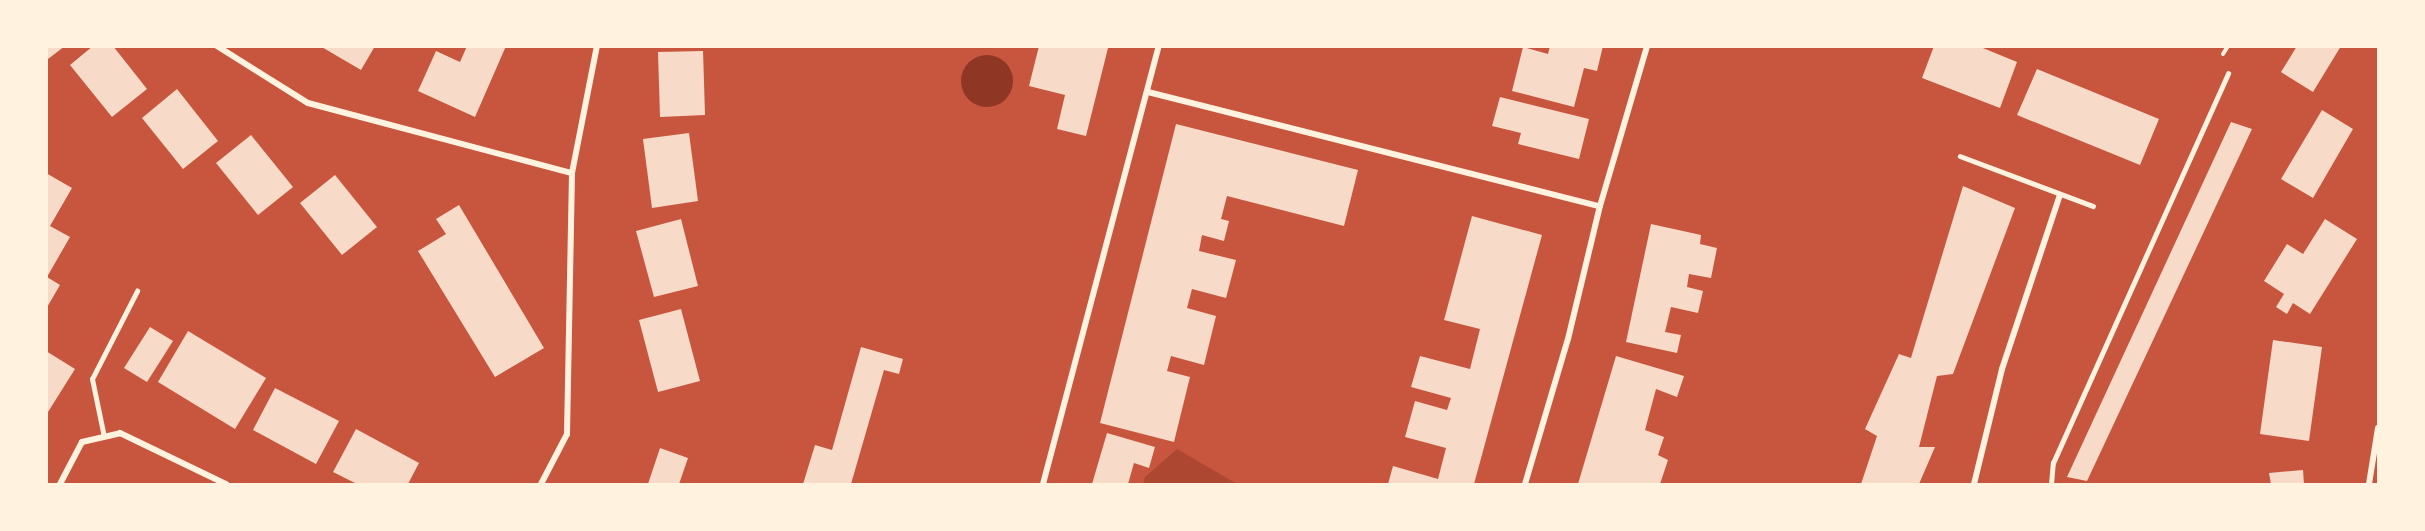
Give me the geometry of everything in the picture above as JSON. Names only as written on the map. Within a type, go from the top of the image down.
[{"type":"street","points":[[217,46],[308,103],[572,173]]},
{"type":"street","points":[[541,484],[567,434],[572,173],[597,46]]},
{"type":"street","points":[[1043,484],[1160,46]]},
{"type":"street","points":[[1526,484],[1568,339],[1600,207],[1647,46]]},
{"type":"street","points":[[1148,92],[1600,207]]},
{"type":"street","points":[[1974,484],[2002,369],[2060,195]]},
{"type":"street","points":[[2369,484],[2379,428]]},
{"type":"street","points":[[60,484],[82,442],[120,433],[226,484]]},
{"type":"lane","points":[[2051,484],[2053,463],[2228,74]]},
{"type":"lane","points":[[1960,156],[2093,206]]},
{"type":"lane","points":[[104,437],[92,379],[137,291]]},
{"type":"shaded area","points":[[987,55],[1001,59],[1009,67],[1013,81],[1009,95],[1001,103],[987,107],[973,103],[965,95],[961,81],[965,67],[973,59]]},
{"type":"shaded area","points":[[1177,449],[1237,484],[1143,484],[1145,477]]},
{"type":"building","points":[[46,46],[65,46],[48,59]]},
{"type":"building","points":[[93,46],[113,46],[147,89],[112,117],[70,65]]},
{"type":"building","points":[[320,46],[375,46],[361,70]]},
{"type":"building","points":[[467,46],[506,46],[475,117],[418,91],[436,51],[460,62]]},
{"type":"building","points":[[1039,46],[1108,48],[1086,136],[1057,129],[1065,95],[1029,86]]},
{"type":"building","points":[[1550,46],[1603,46],[1597,71],[1584,68],[1574,107],[1512,91],[1523,47],[1548,54]]},
{"type":"building","points":[[1934,46],[1978,46],[2017,62],[2000,108],[1922,78]]},
{"type":"building","points":[[2297,46],[2341,46],[2313,92],[2281,72]]},
{"type":"building","points":[[703,51],[705,115],[660,117],[658,52]]},
{"type":"building","points":[[2037,69],[2159,119],[2140,165],[2017,115]]},
{"type":"building","points":[[177,89],[218,141],[183,169],[142,118]]},
{"type":"building","points":[[1500,97],[1589,119],[1579,159],[1518,144],[1521,133],[1492,126]]},
{"type":"building","points":[[2322,110],[2353,129],[2313,198],[2281,179]]},
{"type":"building","points":[[2231,122],[2252,129],[2087,481],[2067,477]]},
{"type":"building","points":[[1176,124],[1358,170],[1344,226],[1227,196],[1221,219],[1229,221],[1224,241],[1202,235],[1199,251],[1236,260],[1226,298],[1192,289],[1187,308],[1216,316],[1204,365],[1171,356],[1167,371],[1190,377],[1174,442],[1100,423]]},
{"type":"building","points":[[689,133],[698,201],[652,208],[643,139]]},
{"type":"building","points":[[251,135],[293,187],[258,215],[216,163]]},
{"type":"building","points":[[46,173],[72,188],[50,226],[70,237],[47,277],[60,285],[46,309]]},
{"type":"building","points":[[335,175],[377,227],[342,255],[300,203]]},
{"type":"building","points":[[1963,186],[2015,208],[1953,374],[1937,376],[1919,447],[1935,447],[1919,484],[1861,484],[1877,436],[1865,429],[1899,354],[1911,358]]},
{"type":"building","points":[[459,205],[544,348],[495,377],[418,251],[446,234],[436,219]]},
{"type":"building","points":[[1472,216],[1542,235],[1474,484],[1388,484],[1393,466],[1438,479],[1446,448],[1405,437],[1415,401],[1447,410],[1451,398],[1411,387],[1420,356],[1470,369],[1480,329],[1444,320]]},
{"type":"building","points":[[681,219],[698,286],[654,297],[636,231]]},
{"type":"building","points":[[2325,219],[2357,239],[2310,314],[2293,303],[2287,314],[2276,307],[2284,294],[2264,281],[2287,244],[2303,254]]},
{"type":"building","points":[[1651,224],[1701,235],[1700,244],[1717,248],[1711,278],[1689,274],[1687,287],[1703,291],[1698,313],[1671,307],[1665,332],[1681,335],[1677,353],[1626,342]]},
{"type":"building","points":[[681,309],[700,381],[658,392],[639,320]]},
{"type":"building","points":[[150,327],[173,341],[147,382],[124,368]]},
{"type":"building","points":[[188,331],[266,378],[235,429],[158,382]]},
{"type":"building","points":[[2273,340],[2322,347],[2309,441],[2260,434]]},
{"type":"building","points":[[861,347],[903,359],[899,374],[884,370],[851,484],[803,484],[815,445],[832,450]]},
{"type":"building","points":[[46,351],[75,369],[48,412],[46,411]]},
{"type":"building","points":[[1616,356],[1684,376],[1677,397],[1656,389],[1645,430],[1664,437],[1658,455],[1668,460],[1660,484],[1578,484]]},
{"type":"building","points":[[275,388],[339,421],[316,464],[253,430]]},
{"type":"building","points":[[356,429],[419,463],[408,484],[357,484],[333,472]]},
{"type":"building","points":[[1107,433],[1155,447],[1149,468],[1134,463],[1128,484],[1092,484]]},
{"type":"building","points":[[660,448],[688,458],[679,484],[648,484]]},
{"type":"building","points":[[2303,470],[2304,484],[2271,484],[2269,473]]}]
